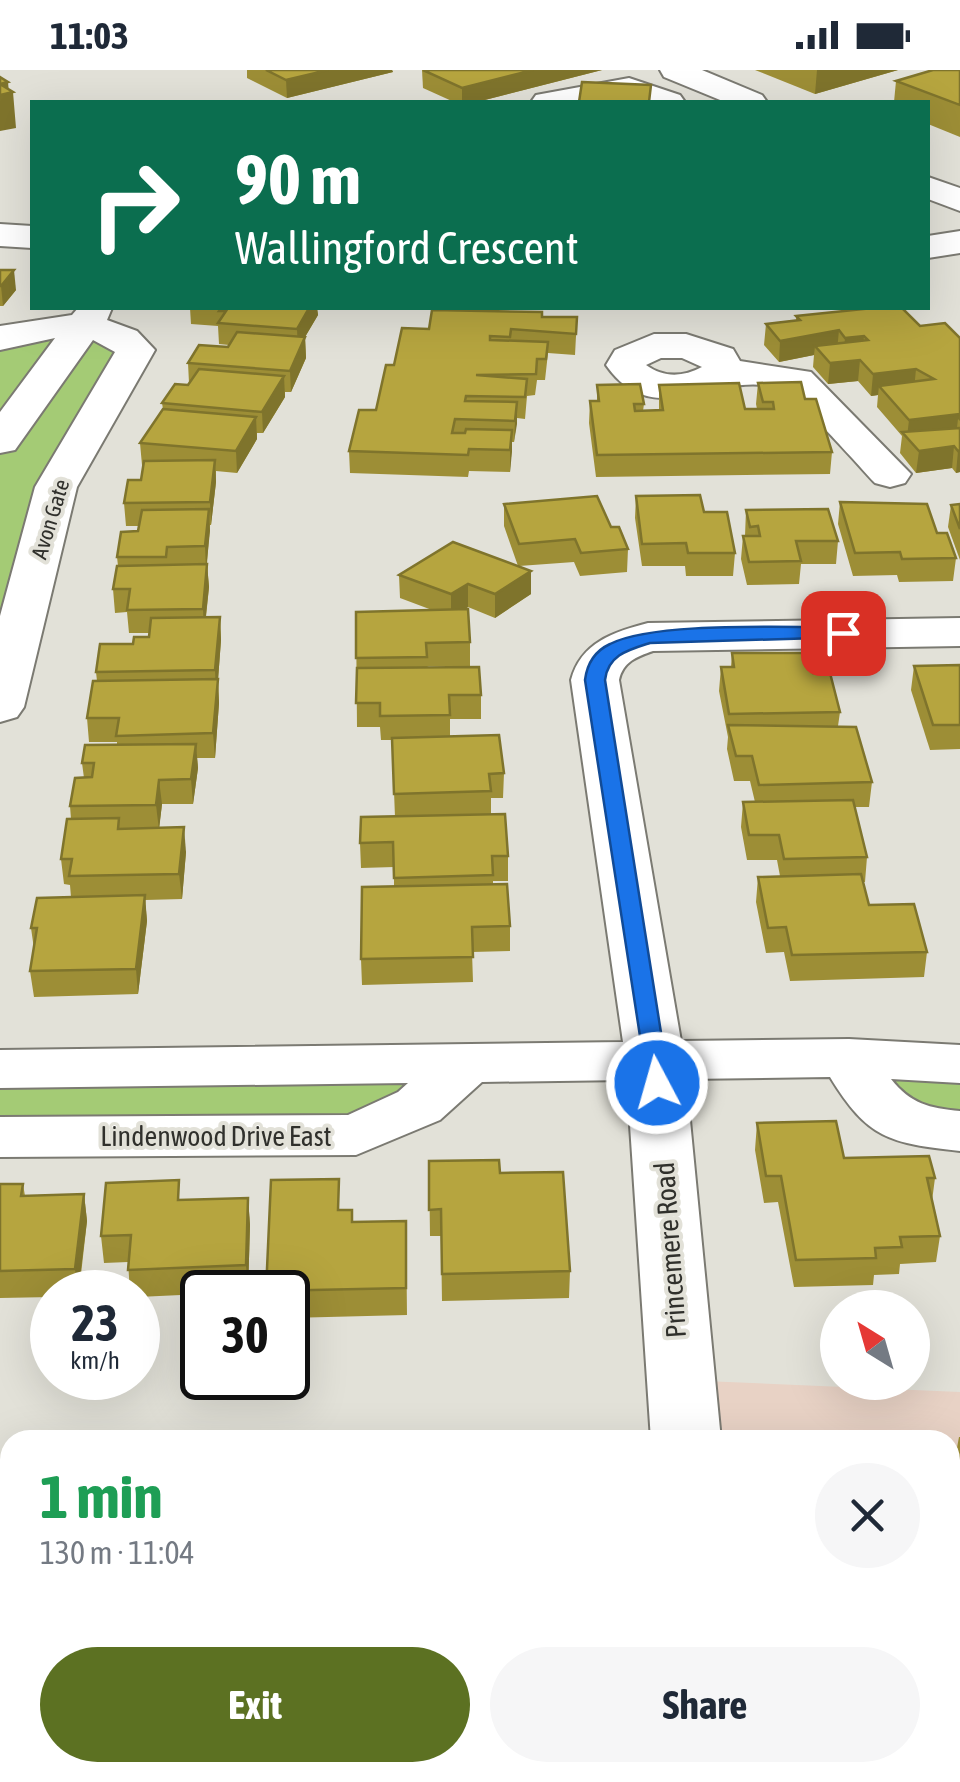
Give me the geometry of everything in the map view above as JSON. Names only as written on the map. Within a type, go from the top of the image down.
[{"type":"street","points":[[675,70],[746,100]]},
{"type":"street","points":[[559,100],[630,87],[664,100]]},
{"type":"street","points":[[930,188],[960,200]]},
{"type":"street","points":[[0,235],[30,237]]},
{"type":"street","points":[[930,247],[960,242]]},
{"type":"street","points":[[0,264],[30,267]]},
{"type":"street","points":[[930,280],[960,274]]},
{"type":"street","points":[[0,441],[88,318]]},
{"type":"street","name":"Avon Gate","points":[[0,338],[21,330],[88,318],[122,335],[136,350],[56,487],[0,707]]},
{"type":"street","points":[[668,326],[714,354],[724,364],[723,372],[797,380],[890,474]]},
{"type":"street","name":"Princemere Road","points":[[685,1430],[655,1060],[595,680],[597,665],[614,648],[648,638],[960,632]]},
{"type":"street","points":[[850,1058],[876,1106],[912,1126],[960,1131]]},
{"type":"street","points":[[0,1069],[850,1058],[960,1064]]},
{"type":"street","name":"Lindenwood Drive East","points":[[0,1137],[356,1135],[419,1106],[468,1062]]},
{"type":"shaded area","points":[[680,1380],[820,1386],[820,1400],[930,1400],[930,1391],[960,1392],[960,1430],[685,1430]]},
{"type":"green space","points":[[80,328],[136,350],[56,487],[0,707],[0,338]]},
{"type":"green space","points":[[849,1058],[960,1064],[960,1131]]},
{"type":"green space","points":[[468,1062],[356,1135],[0,1137],[0,1069]]},
{"type":"building","points":[[266,70],[328,70],[286,80]]},
{"type":"building","points":[[423,70],[533,70],[462,88]]},
{"type":"building","points":[[933,70],[960,70],[960,105],[896,81]]},
{"type":"building","points":[[582,82],[651,85],[649,100],[579,100]]},
{"type":"building","points":[[0,84],[13,92],[0,95]]},
{"type":"building","points":[[0,270],[14,270],[1,286],[0,286]]},
{"type":"building","points":[[308,310],[297,329],[218,323],[226,311],[219,311]]},
{"type":"building","points":[[432,310],[542,312],[542,317],[577,317],[576,334],[511,329],[510,337],[490,336],[490,340],[548,342],[546,359],[537,359],[536,374],[476,375],[527,379],[525,397],[466,396],[465,401],[517,402],[515,421],[455,419],[452,433],[465,433],[466,429],[512,430],[510,450],[469,449],[468,455],[349,451],[359,410],[376,410],[386,365],[394,365],[402,328],[429,329]]},
{"type":"building","points":[[904,310],[920,326],[945,323],[960,338],[960,414],[909,420],[879,386],[934,379],[916,369],[873,374],[860,360],[830,363],[815,346],[868,340],[864,336],[845,338],[839,330],[780,341],[766,324],[800,320],[796,316]]},
{"type":"building","points":[[237,332],[305,337],[290,371],[188,363],[199,345],[228,347]]},
{"type":"building","points":[[199,369],[284,376],[262,412],[162,403],[175,384],[188,385]]},
{"type":"building","points":[[801,382],[805,399],[816,399],[832,452],[597,455],[590,401],[599,401],[597,385],[640,384],[644,404],[634,404],[635,411],[663,410],[659,385],[739,383],[745,409],[774,409],[773,402],[763,402],[758,383]]},
{"type":"building","points":[[163,409],[256,417],[236,451],[140,443]]},
{"type":"building","points":[[960,428],[958,451],[954,446],[919,451],[902,432]]},
{"type":"building","points":[[215,460],[210,502],[124,503],[128,480],[141,480],[144,461]]},
{"type":"building","points":[[700,495],[704,512],[727,512],[735,553],[688,553],[686,543],[642,544],[636,496]]},
{"type":"building","points":[[597,496],[611,527],[619,527],[628,549],[581,553],[575,539],[519,544],[504,504]]},
{"type":"building","points":[[840,502],[927,504],[937,533],[947,533],[956,558],[902,559],[900,552],[855,553]]},
{"type":"building","points":[[960,504],[960,529],[951,505]]},
{"type":"building","points":[[209,509],[205,546],[167,547],[166,557],[117,557],[121,532],[138,531],[142,510]]},
{"type":"building","points":[[828,509],[838,541],[796,541],[801,561],[749,562],[743,536],[760,536],[758,526],[750,527],[746,510]]},
{"type":"building","points":[[453,542],[531,571],[495,594],[468,584],[451,594],[399,575]]},
{"type":"building","points":[[207,564],[203,609],[127,610],[130,589],[113,589],[117,566]]},
{"type":"building","points":[[468,609],[470,642],[426,643],[427,657],[356,658],[356,612]]},
{"type":"building","points":[[220,617],[215,670],[96,672],[100,644],[133,644],[134,637],[149,637],[151,618]]},
{"type":"building","points":[[732,653],[809,653],[813,673],[830,673],[840,712],[729,714],[721,667],[734,667]]},
{"type":"building","points":[[960,665],[960,725],[933,725],[914,666]]},
{"type":"building","points":[[479,667],[481,695],[449,695],[450,715],[380,716],[380,703],[356,703],[357,668]]},
{"type":"building","points":[[218,679],[213,733],[116,736],[119,718],[87,718],[93,681]]},
{"type":"building","points":[[728,725],[856,727],[872,782],[759,785],[752,756],[736,756]]},
{"type":"building","points":[[499,735],[504,773],[489,774],[491,791],[394,794],[392,738]]},
{"type":"building","points":[[196,744],[191,779],[159,780],[156,805],[70,806],[75,778],[92,777],[94,763],[82,763],[85,745]]},
{"type":"building","points":[[853,800],[867,857],[784,859],[779,835],[749,835],[743,802]]},
{"type":"building","points":[[505,814],[508,856],[492,856],[493,875],[394,878],[393,842],[360,843],[361,817]]},
{"type":"building","points":[[119,818],[118,829],[184,827],[179,874],[69,876],[72,859],[61,859],[67,819]]},
{"type":"building","points":[[861,874],[869,905],[914,904],[927,952],[792,955],[786,927],[768,928],[758,877]]},
{"type":"building","points":[[507,884],[510,926],[472,927],[473,957],[361,959],[362,887]]},
{"type":"building","points":[[145,895],[136,969],[30,971],[37,928],[31,928],[37,898]]},
{"type":"building","points":[[836,1121],[844,1158],[929,1156],[935,1178],[927,1178],[940,1236],[900,1237],[902,1247],[875,1248],[876,1258],[796,1260],[781,1176],[766,1176],[757,1123]]},
{"type":"building","points":[[499,1160],[500,1173],[563,1172],[570,1271],[442,1274],[441,1209],[429,1210],[429,1161]]},
{"type":"building","points":[[339,1179],[338,1210],[352,1210],[352,1222],[406,1221],[406,1288],[310,1290],[310,1270],[267,1270],[271,1180]]},
{"type":"building","points":[[179,1180],[178,1200],[248,1198],[246,1265],[128,1270],[131,1235],[101,1236],[106,1183]]},
{"type":"building","points":[[0,1184],[23,1184],[21,1196],[84,1194],[75,1269],[0,1271]]},
{"type":"route","points":[[657,1083],[595,680],[597,665],[614,648],[648,638],[843,633]]}]
